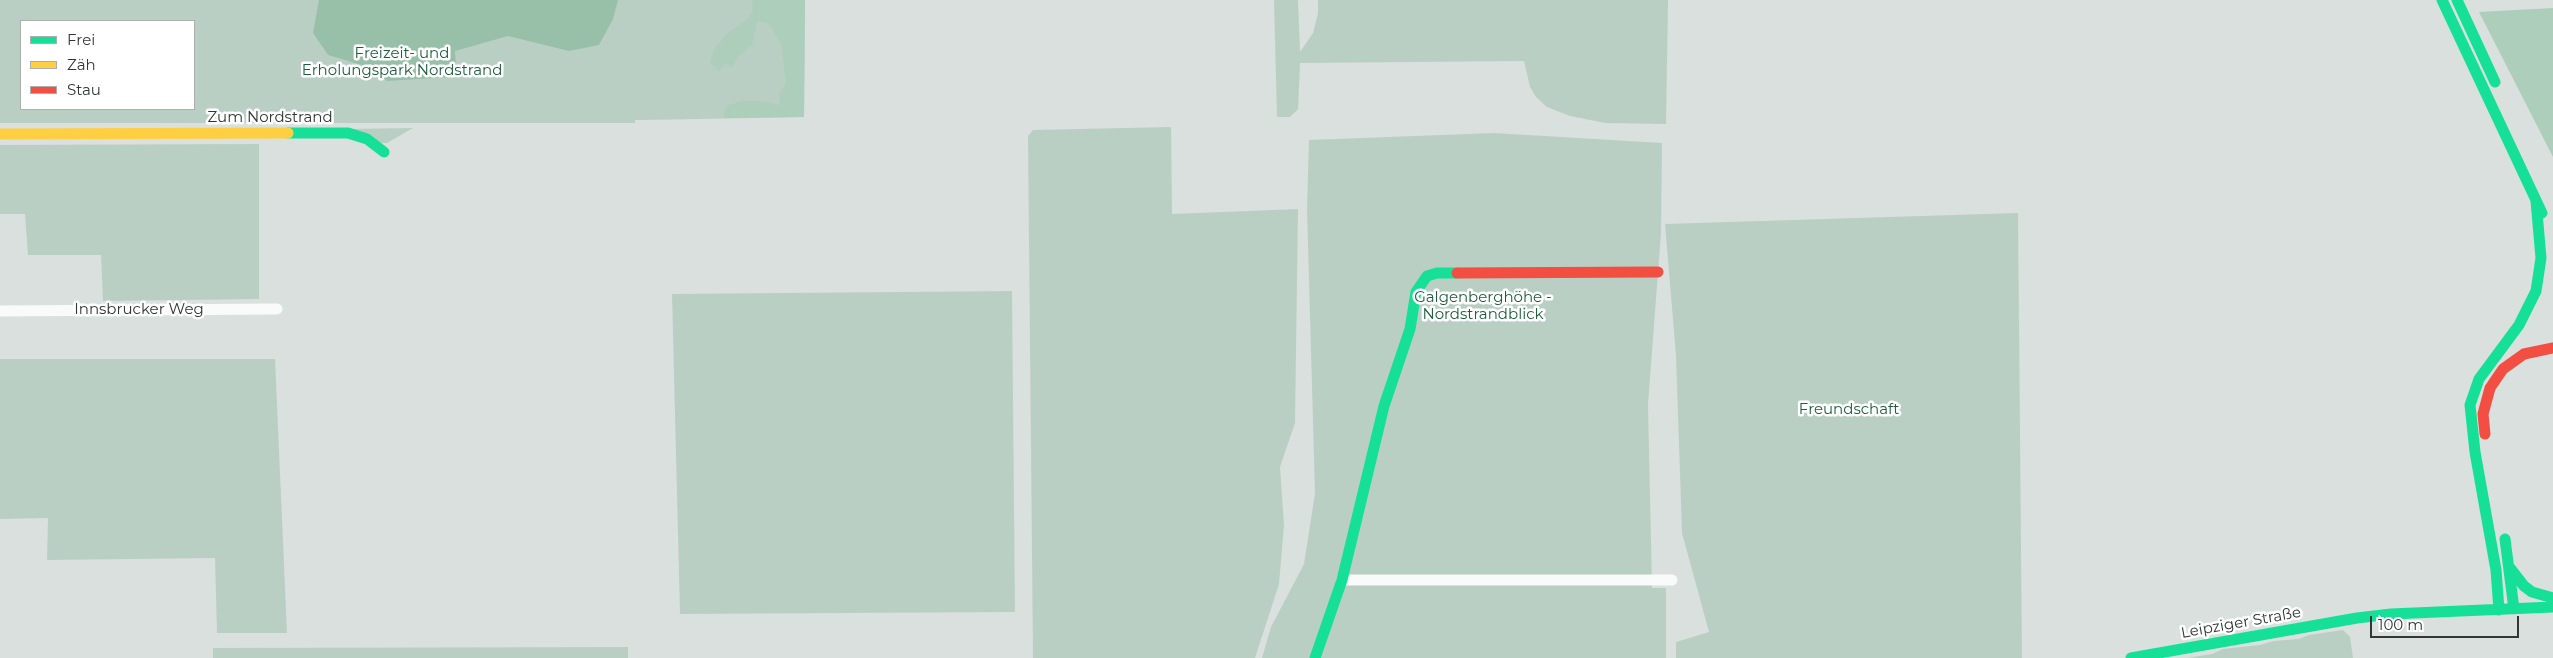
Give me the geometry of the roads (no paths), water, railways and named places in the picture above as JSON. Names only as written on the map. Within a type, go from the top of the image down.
[{"type":"main road","points":[[2442,0],[2549,226]]},
{"type":"main road","points":[[2457,0],[2499,90]]},
{"type":"main road","name":"Zum Nordstrand","points":[[0,134],[348,133],[367,139],[384,152]]},
{"type":"main road","points":[[2499,610],[2496,570],[2475,452],[2470,405],[2479,379],[2519,325],[2536,291],[2541,258],[2536,201]]},
{"type":"main road","points":[[1314,658],[1342,580],[1384,406],[1410,329],[1416,292],[1427,276],[1437,272],[1658,272]]},
{"type":"main road","points":[[2488,449],[2483,414],[2490,388],[2503,369],[2524,354],[2553,348]]},
{"type":"main road","points":[[2503,532],[2510,568],[2514,609]]},
{"type":"main road","points":[[2510,568],[2524,586],[2532,592],[2553,598]]},
{"type":"main road","name":"Leipziger Straße","points":[[2131,658],[2357,618],[2391,614],[2553,607]]},
{"type":"street","name":"Innsbrucker Weg","points":[[0,311],[277,310]]},
{"type":"street","points":[[1342,580],[1672,580]]},
{"type":"park label","name":"Freizeit- und Erholungspark Nordstrand","points":[[402,62]]},
{"type":"park label","name":"Galgenberghöhe - Nordstrandblick","points":[[1483,306]]},
{"type":"park label","name":"Freundschaft","points":[[1849,410]]}]
